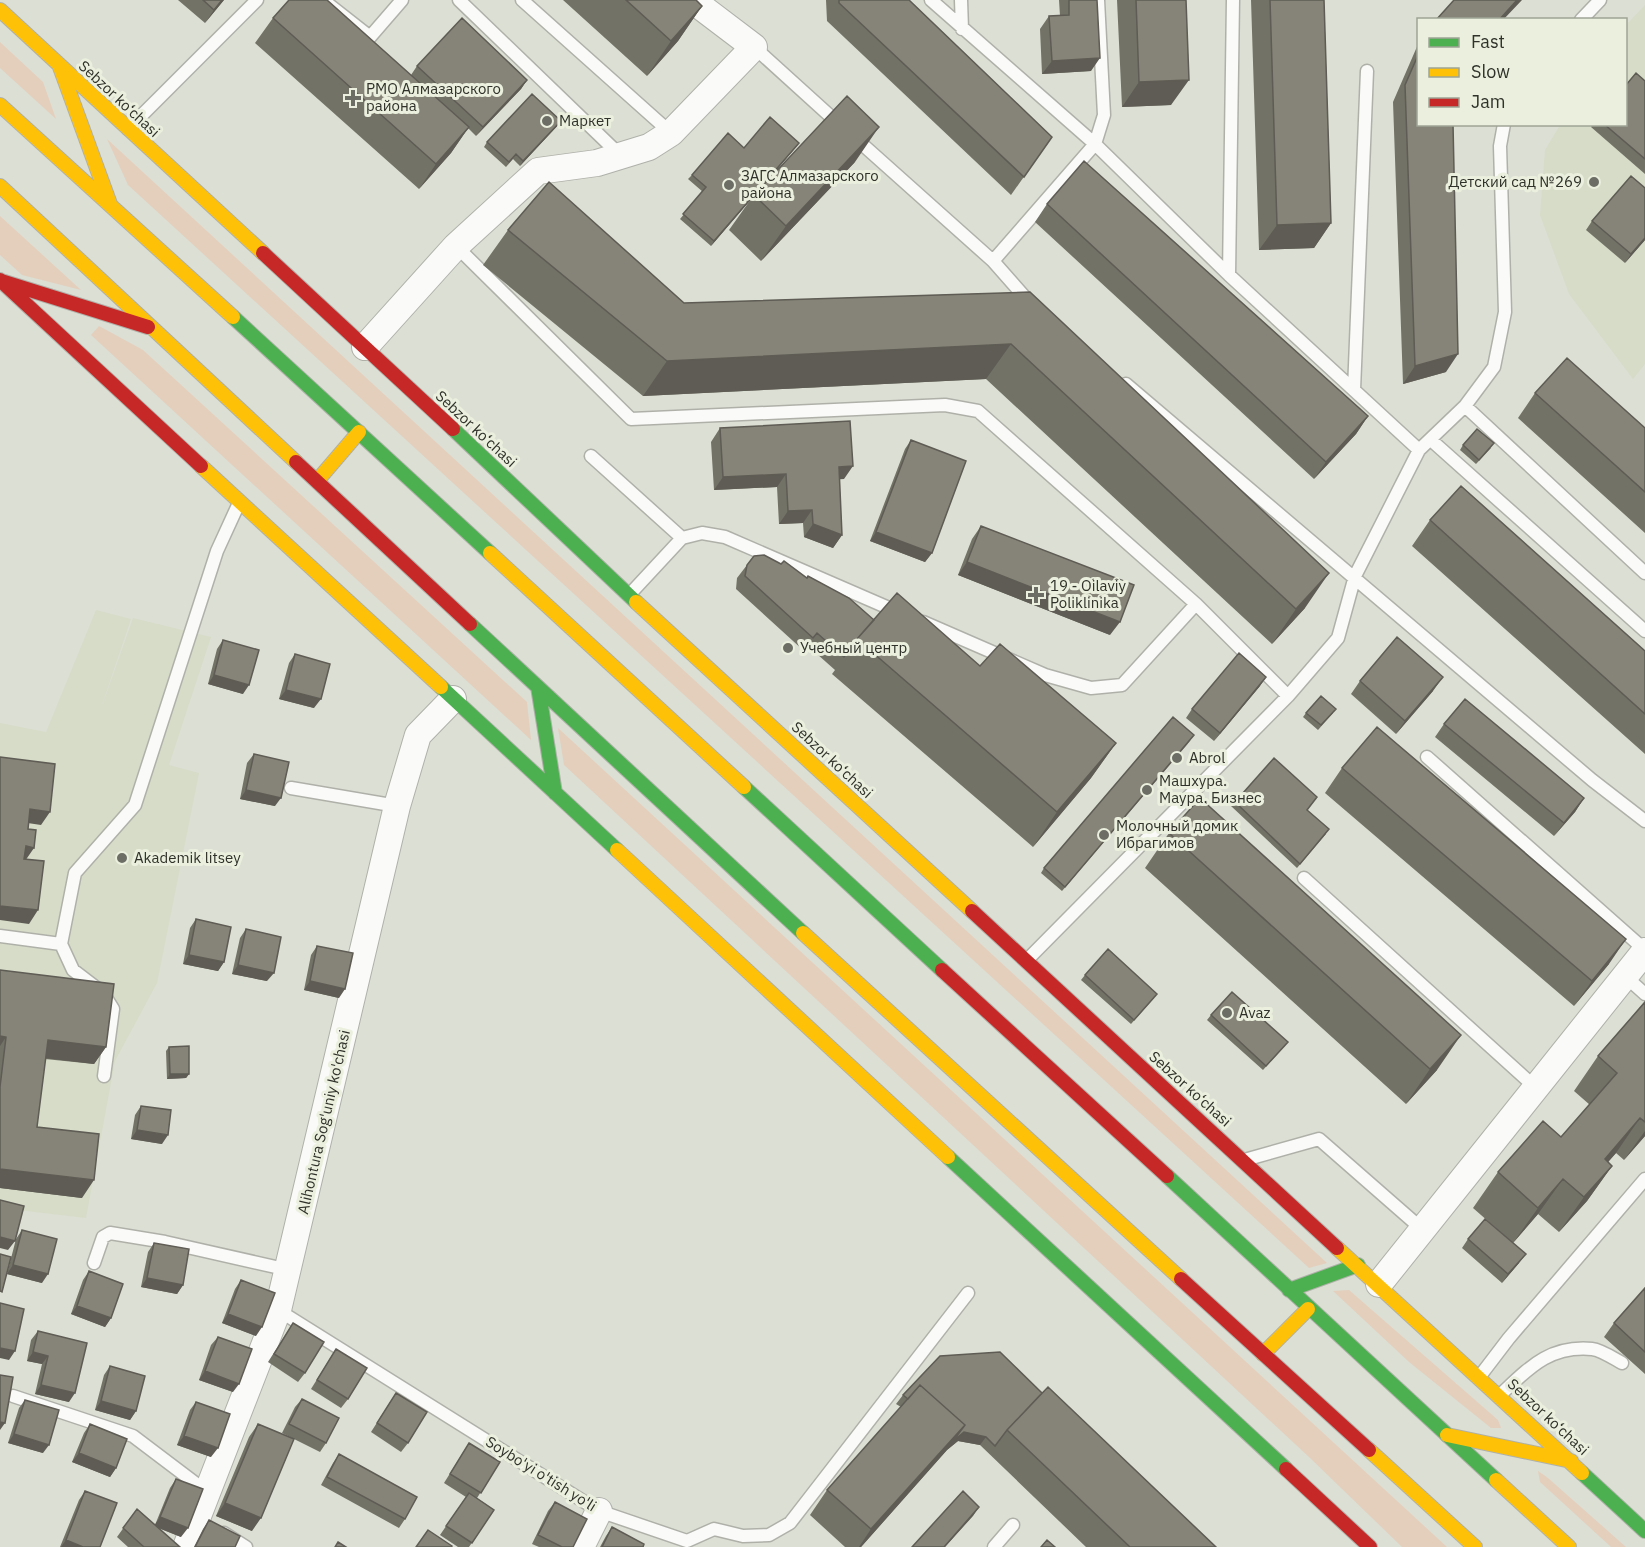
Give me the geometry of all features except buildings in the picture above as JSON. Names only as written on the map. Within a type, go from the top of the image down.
[{"type":"main road","name":"Sebzor ko‘chasi","points":[[0,10],[127,130],[365,346],[629,595],[1026,962],[1480,1376],[1645,1531]]},
{"type":"main road","points":[[60,68],[112,208]]},
{"type":"main road","points":[[0,105],[359,432],[1569,1547]]},
{"type":"main road","points":[[0,186],[538,687],[1475,1547]]},
{"type":"main road","points":[[1,281],[156,330]]},
{"type":"main road","points":[[1,281],[1370,1547]]},
{"type":"main road","points":[[317,481],[359,432]]},
{"type":"main road","points":[[538,687],[555,793]]},
{"type":"main road","points":[[1288,1290],[1358,1264]]},
{"type":"main road","points":[[1263,1354],[1308,1308]]},
{"type":"main road","points":[[1447,1435],[1571,1461]]},
{"type":"street","points":[[365,346],[456,246],[542,175],[622,157],[649,147],[671,133],[754,47],[692,0]]},
{"type":"street","name":"Alihontura Sog'uniy ko'chasi","points":[[186,1547],[208,1514],[278,1310],[397,806],[418,735],[453,699]]},
{"type":"street","points":[[1379,1284],[1645,950]]},
{"type":"street","points":[[581,1547],[599,1511]]},
{"type":"lane","points":[[127,130],[257,0]]},
{"type":"lane","points":[[323,0],[370,37],[402,0]]},
{"type":"lane","points":[[459,0],[622,157]]},
{"type":"lane","points":[[522,0],[671,133]]},
{"type":"lane","points":[[931,0],[1095,144],[1229,275],[1419,450]]},
{"type":"lane","points":[[961,0],[962,29]]},
{"type":"lane","points":[[993,261],[1095,144],[1104,115],[1098,0]]},
{"type":"lane","points":[[1229,275],[1233,0]]},
{"type":"lane","points":[[1583,18],[1600,0]]},
{"type":"lane","points":[[754,47],[993,261],[1014,294],[1038,309]]},
{"type":"lane","points":[[1354,390],[1367,71]]},
{"type":"lane","points":[[1026,962],[1288,696],[1338,638],[1355,576],[1419,450],[1465,406],[1494,367],[1505,312],[1500,146],[1504,126]]},
{"type":"lane","points":[[456,246],[631,419],[945,405],[978,411],[1196,604],[1288,696]]},
{"type":"lane","points":[[1119,378],[1355,576],[1592,780],[1645,821]]},
{"type":"lane","points":[[1465,406],[1645,573]]},
{"type":"lane","points":[[1431,440],[1645,632]]},
{"type":"lane","points":[[591,456],[682,538]]},
{"type":"lane","points":[[104,1076],[113,1009],[103,993],[73,969],[61,944],[75,873],[135,806],[217,551],[239,501]]},
{"type":"lane","points":[[629,595],[682,538],[702,533],[725,537],[1045,675],[1091,688],[1122,685],[1196,604]]},
{"type":"lane","points":[[1427,757],[1645,950]]},
{"type":"lane","points":[[291,788],[397,806]]},
{"type":"lane","points":[[1304,878],[1536,1088]]},
{"type":"lane","points":[[0,936],[61,944]]},
{"type":"lane","points":[[1625,976],[1645,994]]},
{"type":"lane","points":[[1243,1160],[1318,1139],[1423,1230]]},
{"type":"lane","points":[[1480,1376],[1509,1338],[1645,1179]]},
{"type":"lane","points":[[94,1263],[103,1238],[110,1233],[165,1242],[289,1270]]},
{"type":"lane","name":"Soybo'yi o'tish yo'li","points":[[278,1310],[599,1511],[687,1541],[714,1529],[743,1536],[760,1536],[783,1529],[968,1293]]},
{"type":"lane","points":[[1500,1395],[1536,1361],[1552,1355],[1593,1349],[1622,1363]]},
{"type":"lane","points":[[13,1396],[133,1436],[208,1514],[246,1547]]},
{"type":"lane","points":[[994,1547],[1013,1525]]},
{"type":"shaded area","name":"Детский сад №269","points":[[1645,5],[1645,364],[1633,379],[1569,294],[1540,215],[1545,150],[1559,126],[1627,126],[1627,24]]},
{"type":"shaded area","points":[[0,42],[43,82],[56,119],[0,68]]},
{"type":"shaded area","points":[[107,139],[1327,1263],[1309,1268],[128,185]]},
{"type":"shaded area","points":[[0,216],[81,290],[22,275],[0,255]]},
{"type":"shaded area","points":[[99,326],[143,350],[527,702],[531,740],[91,335]]},
{"type":"shaded area","name":"Akademik litsey","points":[[96,610],[131,619],[98,717],[133,618],[211,637],[169,765],[199,773],[157,983],[115,1061],[86,1218],[0,1208],[0,723],[46,732]]},
{"type":"shaded area","points":[[558,728],[1447,1547],[1402,1547],[1310,1458],[564,765]]},
{"type":"shaded area","points":[[1349,1290],[1498,1420],[1501,1428],[1491,1428],[1409,1362],[1333,1291]]},
{"type":"shaded area","points":[[1538,1471],[1626,1547],[1611,1547],[1540,1482]]},
{"type":"traffic: fast","points":[[233,317],[490,553]]},
{"type":"traffic: fast","points":[[453,429],[636,602]]},
{"type":"traffic: fast","points":[[470,624],[803,933]]},
{"type":"traffic: fast","points":[[441,687],[617,850]]},
{"type":"traffic: fast","points":[[538,687],[555,793]]},
{"type":"traffic: fast","points":[[744,787],[942,970]]},
{"type":"traffic: fast","points":[[948,1157],[1286,1469]]},
{"type":"traffic: fast","points":[[1167,1176],[1496,1480]]},
{"type":"traffic: fast","points":[[1289,1290],[1358,1265]]},
{"type":"traffic: fast","points":[[1582,1473],[1645,1531]]},
{"type":"traffic: slow","points":[[0,10],[263,253]]},
{"type":"traffic: slow","points":[[60,67],[110,204]]},
{"type":"traffic: slow","points":[[0,105],[233,317]]},
{"type":"traffic: slow","points":[[0,186],[296,462]]},
{"type":"traffic: slow","points":[[317,481],[359,432]]},
{"type":"traffic: slow","points":[[201,466],[441,687]]},
{"type":"traffic: slow","points":[[490,553],[744,787]]},
{"type":"traffic: slow","points":[[636,602],[972,911]]},
{"type":"traffic: slow","points":[[617,850],[948,1157]]},
{"type":"traffic: slow","points":[[803,933],[1181,1279]]},
{"type":"traffic: slow","points":[[1337,1248],[1582,1473]]},
{"type":"traffic: slow","points":[[1263,1354],[1308,1309]]},
{"type":"traffic: slow","points":[[1447,1435],[1571,1461]]},
{"type":"traffic: slow","points":[[1369,1450],[1475,1547]]},
{"type":"traffic: slow","points":[[1496,1480],[1569,1547]]},
{"type":"traffic: jam","points":[[263,253],[453,429]]},
{"type":"traffic: jam","points":[[0,280],[201,466]]},
{"type":"traffic: jam","points":[[1,281],[148,327]]},
{"type":"traffic: jam","points":[[296,462],[470,624]]},
{"type":"traffic: jam","points":[[972,911],[1337,1248]]},
{"type":"traffic: jam","points":[[942,970],[1167,1176]]},
{"type":"traffic: jam","points":[[1181,1279],[1369,1450]]},
{"type":"traffic: jam","points":[[1286,1469],[1370,1547]]},
{"type":"place","name":"РМО Алмазарского района","points":[[353,98]]},
{"type":"place","name":"Маркет","points":[[547,121]]},
{"type":"place","name":"Детский сад №269","points":[[1594,182]]},
{"type":"place","name":"ЗАГС Алмазарского района","points":[[729,185]]},
{"type":"place","name":"19 - Oilaviy Poliklinika","points":[[1036,595]]},
{"type":"place","name":"Учебный центр","points":[[788,648]]},
{"type":"place","name":"Abrol","points":[[1177,758]]},
{"type":"place","name":"Машхура. Маура. Бизнес","points":[[1147,790]]},
{"type":"place","name":"Молочный домик Ибрагимов","points":[[1104,835]]},
{"type":"place","name":"Akademik litsey","points":[[122,858]]},
{"type":"place","name":"Avaz","points":[[1227,1013]]}]
